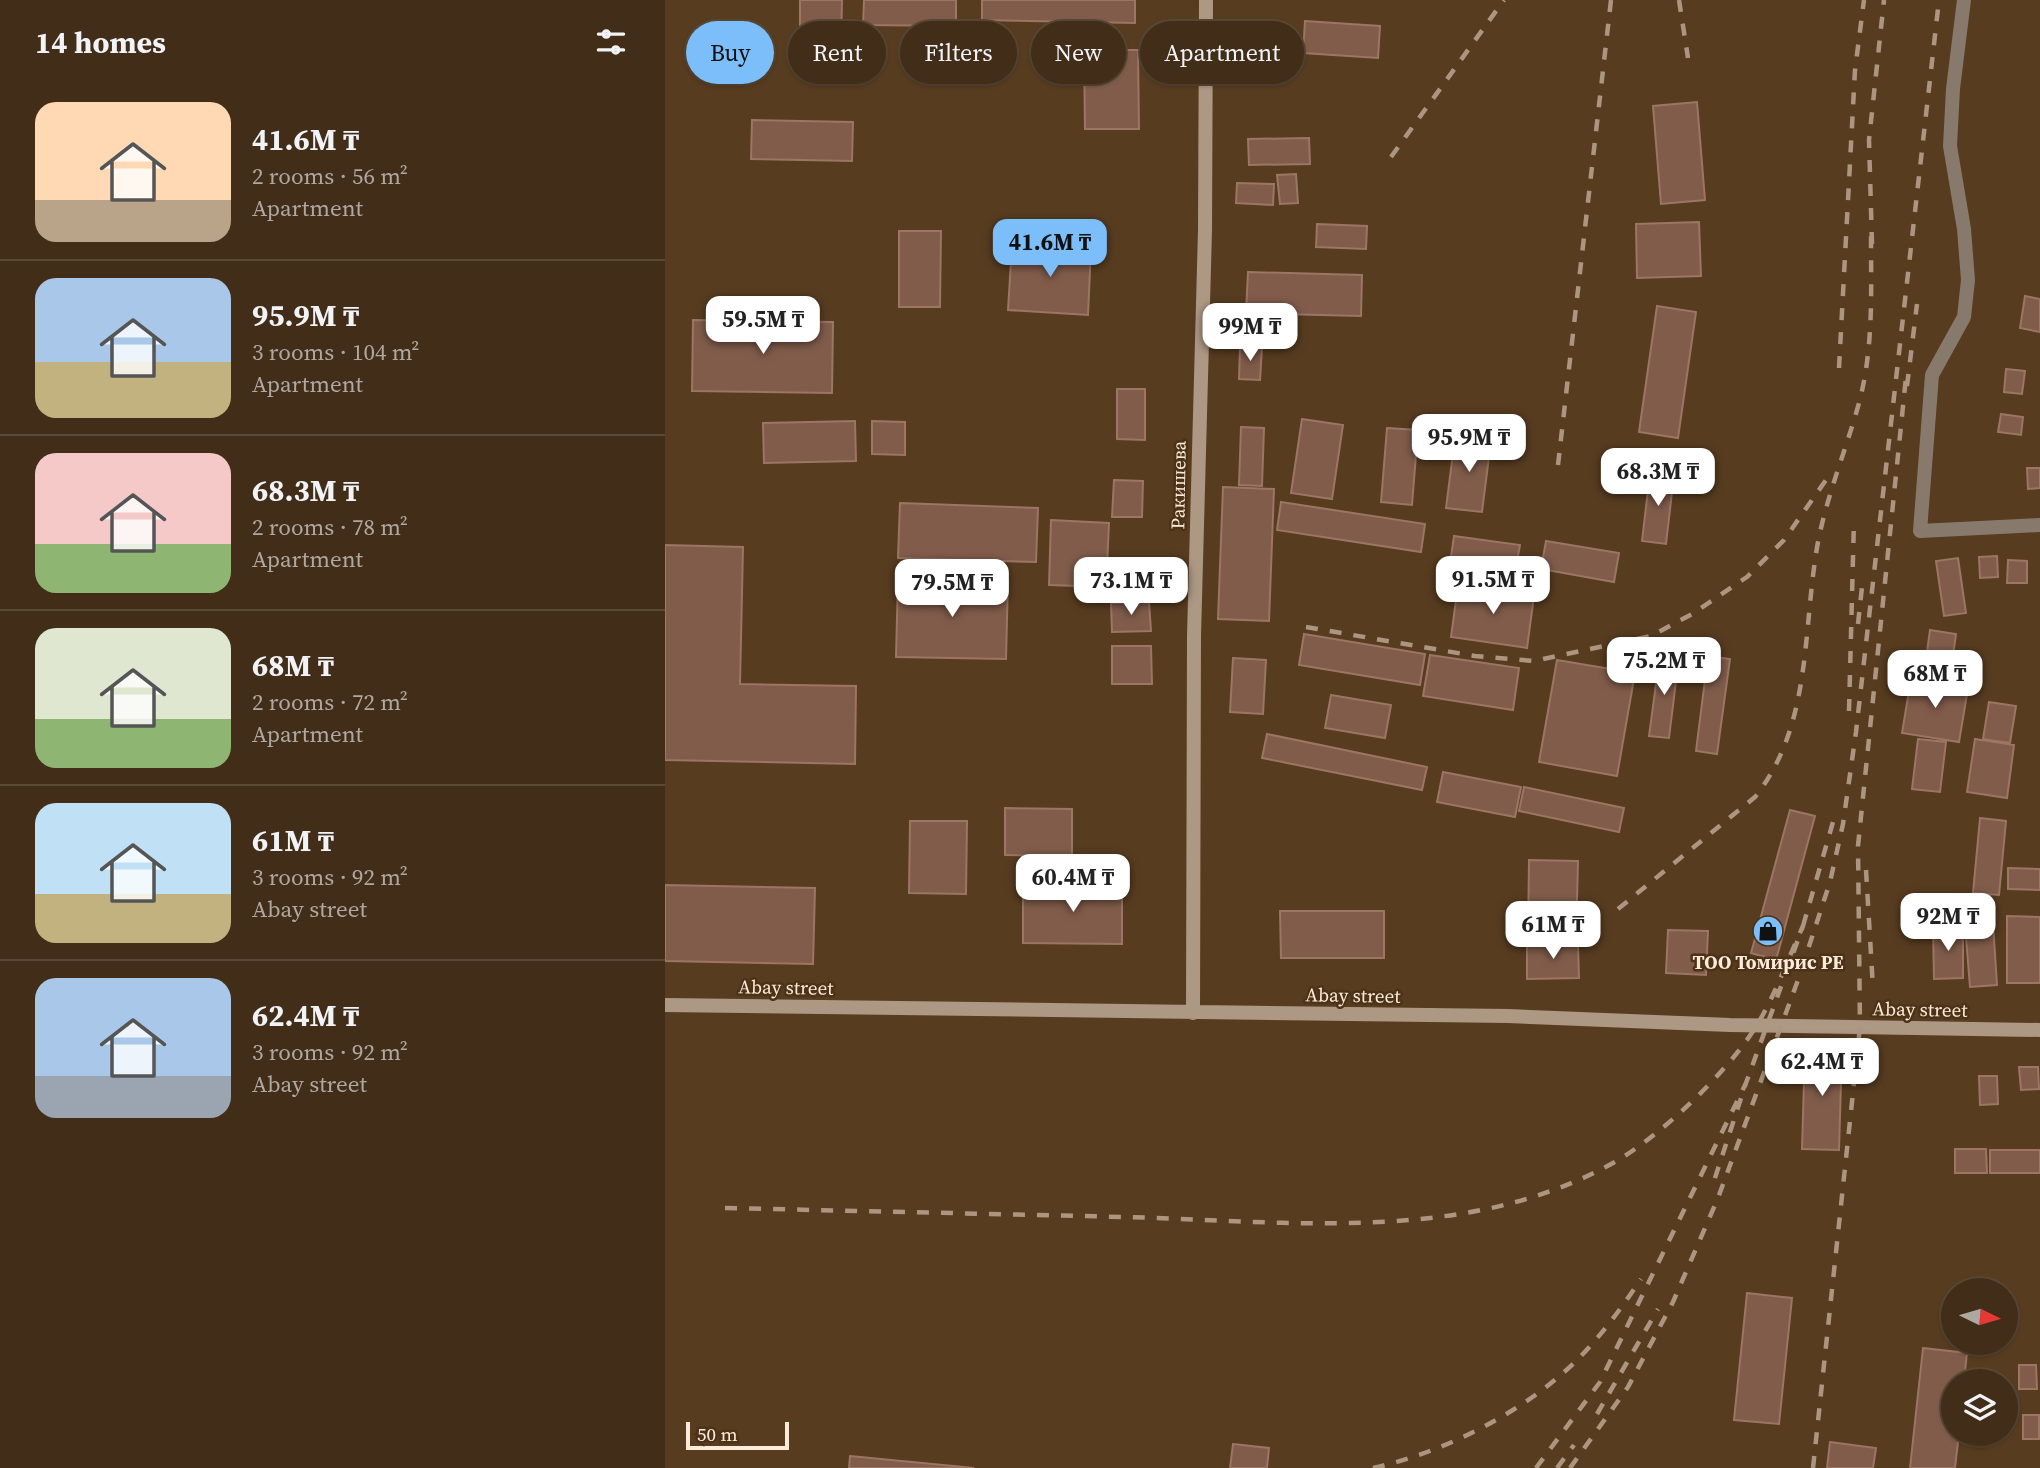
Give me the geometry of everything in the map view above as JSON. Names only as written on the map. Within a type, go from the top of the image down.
[{"type":"street","name":"Ракишева","points":[[1193,1013],[1194,636],[1205,230],[1206,0]]},
{"type":"street","points":[[1964,0],[1952,89],[1950,146],[1964,229],[1968,280],[1964,317],[1932,375],[1920,531],[2040,525]]},
{"type":"street","name":"Abay street","points":[[665,1005],[1508,1016],[1730,1025],[2040,1030]]},
{"type":"building","points":[[800,0],[842,0],[842,21],[800,21]]},
{"type":"building","points":[[864,0],[956,0],[956,21],[900,21],[900,25],[886,25],[886,21],[863,21]]},
{"type":"building","points":[[982,0],[1135,0],[1135,23],[982,20]]},
{"type":"building","points":[[1305,21],[1380,26],[1378,58],[1304,53]]},
{"type":"building","points":[[1126,50],[1138,50],[1139,129],[1085,129],[1084,84],[1126,84]]},
{"type":"building","points":[[1697,102],[1705,200],[1661,204],[1653,106]]},
{"type":"building","points":[[752,120],[853,122],[852,161],[751,159]]},
{"type":"building","points":[[1309,138],[1310,164],[1249,165],[1248,139]]},
{"type":"building","points":[[1296,174],[1298,203],[1280,204],[1277,175]]},
{"type":"building","points":[[1237,183],[1274,184],[1273,205],[1236,203]]},
{"type":"building","points":[[1699,222],[1701,276],[1637,278],[1636,224]]},
{"type":"building","points":[[1317,224],[1367,226],[1366,249],[1316,247]]},
{"type":"building","points":[[899,231],[941,231],[940,307],[899,307]]},
{"type":"building","points":[[1012,244],[1091,248],[1088,315],[1008,310]]},
{"type":"building","points":[[1248,272],[1362,275],[1361,316],[1246,313]]},
{"type":"building","points":[[2025,296],[2040,299],[2040,332],[2020,328]]},
{"type":"building","points":[[1657,306],[1696,312],[1678,438],[1639,432]]},
{"type":"building","points":[[1270,319],[1270,335],[1242,336],[1242,320]]},
{"type":"building","points":[[693,320],[833,322],[832,393],[692,391]]},
{"type":"building","points":[[1240,347],[1262,348],[1260,380],[1239,379]]},
{"type":"building","points":[[2006,369],[2025,371],[2022,394],[2004,392]]},
{"type":"building","points":[[1117,389],[1145,389],[1145,440],[1117,439]]},
{"type":"building","points":[[2001,414],[2023,417],[2021,435],[1998,432]]},
{"type":"building","points":[[1302,419],[1343,425],[1332,499],[1291,493]]},
{"type":"building","points":[[855,421],[856,461],[764,463],[763,423]]},
{"type":"building","points":[[872,421],[905,422],[905,455],[872,454]]},
{"type":"building","points":[[1241,427],[1264,428],[1262,486],[1239,485]]},
{"type":"building","points":[[1387,428],[1418,430],[1412,505],[1381,502]]},
{"type":"building","points":[[1455,437],[1491,441],[1482,512],[1446,508]]},
{"type":"building","points":[[2027,468],[2040,468],[2040,488],[2028,489]]},
{"type":"building","points":[[1650,473],[1674,475],[1666,544],[1642,541]]},
{"type":"building","points":[[1114,480],[1143,481],[1142,517],[1112,517]]},
{"type":"building","points":[[1223,487],[1274,489],[1269,621],[1218,619]]},
{"type":"building","points":[[1281,502],[1425,524],[1421,552],[1277,530]]},
{"type":"building","points":[[900,503],[1038,508],[1036,562],[898,558]]},
{"type":"building","points":[[1051,520],[1109,523],[1106,587],[1049,585]]},
{"type":"building","points":[[1454,536],[1520,545],[1516,567],[1451,557]]},
{"type":"building","points":[[1546,541],[1619,553],[1614,582],[1541,569]]},
{"type":"building","points":[[665,545],[743,547],[740,684],[856,686],[855,764],[665,760]]},
{"type":"building","points":[[1997,556],[1998,577],[1980,578],[1979,557]]},
{"type":"building","points":[[1958,558],[1966,613],[1944,616],[1936,561]]},
{"type":"building","points":[[2008,560],[2027,561],[2027,583],[2007,583]]},
{"type":"building","points":[[898,579],[1008,581],[1006,659],[896,657]]},
{"type":"building","points":[[1458,585],[1534,596],[1527,648],[1451,637]]},
{"type":"building","points":[[1149,602],[1151,631],[1112,632],[1111,603]]},
{"type":"building","points":[[1930,630],[1956,634],[1950,678],[1924,674]]},
{"type":"building","points":[[1304,634],[1425,654],[1420,685],[1299,665]]},
{"type":"building","points":[[1112,646],[1151,646],[1152,684],[1112,684]]},
{"type":"building","points":[[1660,654],[1679,657],[1669,738],[1649,736]]},
{"type":"building","points":[[1430,655],[1519,668],[1513,710],[1423,696]]},
{"type":"building","points":[[1708,656],[1730,659],[1717,754],[1696,751]]},
{"type":"building","points":[[1233,658],[1266,660],[1263,714],[1230,712]]},
{"type":"building","points":[[1557,660],[1635,673],[1617,776],[1539,762]]},
{"type":"building","points":[[1911,679],[1968,688],[1959,742],[1902,733]]},
{"type":"building","points":[[1331,695],[1391,705],[1385,738],[1325,728]]},
{"type":"building","points":[[1989,702],[2016,706],[2010,743],[1983,739]]},
{"type":"building","points":[[1267,734],[1427,767],[1422,790],[1262,758]]},
{"type":"building","points":[[1918,739],[1946,742],[1940,792],[1912,789]]},
{"type":"building","points":[[1975,739],[2014,745],[2007,798],[1967,792]]},
{"type":"building","points":[[1443,772],[1521,787],[1515,817],[1437,802]]},
{"type":"building","points":[[1524,787],[1624,808],[1619,832],[1519,811]]},
{"type":"building","points":[[1005,808],[1072,809],[1072,856],[1005,855]]},
{"type":"building","points":[[1790,810],[1815,816],[1776,960],[1751,953]]},
{"type":"building","points":[[1980,818],[2006,821],[1999,895],[1973,893]]},
{"type":"building","points":[[910,821],[967,821],[966,894],[909,893]]},
{"type":"building","points":[[1529,860],[1578,861],[1576,940],[1528,939]]},
{"type":"building","points":[[2008,868],[2040,869],[2040,890],[2008,889]]},
{"type":"building","points":[[665,885],[815,888],[813,964],[665,961]]},
{"type":"building","points":[[1023,885],[1122,886],[1122,944],[1023,943]]},
{"type":"building","points":[[1280,911],[1384,911],[1384,958],[1281,958]]},
{"type":"building","points":[[2007,916],[2040,917],[2040,983],[2007,983]]},
{"type":"building","points":[[1993,923],[1997,985],[1970,987],[1965,925]]},
{"type":"building","points":[[1963,928],[1963,978],[1934,979],[1933,929]]},
{"type":"building","points":[[1668,930],[1708,931],[1706,975],[1666,973]]},
{"type":"building","points":[[1527,944],[1578,944],[1579,978],[1527,979]]},
{"type":"building","points":[[1805,1047],[1842,1048],[1839,1150],[1802,1149]]},
{"type":"building","points":[[2019,1067],[2038,1067],[2039,1089],[2021,1090]]},
{"type":"building","points":[[1979,1076],[1997,1076],[1998,1104],[1980,1105]]},
{"type":"building","points":[[1955,1149],[1986,1149],[1987,1173],[1955,1173]]},
{"type":"building","points":[[1990,1150],[2040,1150],[2040,1173],[1990,1173]]},
{"type":"building","points":[[1747,1293],[1792,1298],[1779,1424],[1734,1420]]},
{"type":"building","points":[[1923,1348],[1941,1350],[1941,1355],[1967,1355],[1965,1369],[1941,1369],[1941,1446],[1958,1446],[1955,1468],[1910,1468]]},
{"type":"building","points":[[2019,1365],[2036,1365],[2037,1389],[2019,1389]]},
{"type":"building","points":[[2023,1415],[2039,1415],[2039,1439],[2023,1439]]},
{"type":"building","points":[[1830,1442],[1876,1448],[1873,1468],[1827,1468]]},
{"type":"building","points":[[1233,1444],[1269,1448],[1267,1468],[1230,1468]]},
{"type":"building","points":[[850,1456],[974,1468],[849,1468]]},
{"type":"railway","points":[[1391,157],[1504,0]]},
{"type":"railway","points":[[1558,465],[1611,0]]},
{"type":"railway","points":[[1679,0],[1688,58]]},
{"type":"railway","points":[[1839,368],[1855,70],[1864,0]]},
{"type":"railway","points":[[1872,244],[1869,140],[1884,0]]},
{"type":"railway","points":[[1570,1468],[1628,1387],[1673,1302],[1718,1198],[1798,980],[1830,882],[1843,824],[1856,732],[1939,0]]},
{"type":"railway","points":[[1618,909],[1755,797],[1774,769],[1787,739],[1802,675],[1818,542],[1857,410],[1866,367],[1870,323],[1871,235]]},
{"type":"railway","points":[[1907,386],[1917,304]]},
{"type":"railway","points":[[1813,1468],[1860,1027],[1858,846],[1906,377]]},
{"type":"railway","points":[[1306,627],[1475,656],[1534,661],[1651,636],[1692,614],[1747,577],[1784,540],[1826,480]]},
{"type":"railway","points":[[1849,711],[1854,520]]},
{"type":"railway","points":[[1858,624],[1862,587]]},
{"type":"railway","points":[[1803,926],[1833,822]]},
{"type":"railway","points":[[1866,870],[1873,988]]},
{"type":"railway","points":[[725,1208],[1312,1223],[1437,1217],[1497,1207],[1556,1189],[1613,1163],[1652,1137],[1692,1102],[1729,1063],[1757,1025],[1803,926],[1746,1083]]},
{"type":"railway","points":[[1536,1468],[1600,1382],[1746,1083],[1713,1184]]},
{"type":"railway","points":[[1373,1468],[1428,1452],[1456,1440],[1509,1413],[1534,1396],[1587,1350],[1641,1279]]},
{"type":"railway","points":[[1597,1414],[1658,1309]]},
{"type":"railway","points":[[1557,1468],[1574,1445]]},
{"type":"place","name":"ТОО Томирис РЕ","points":[[1768,931]]}]
